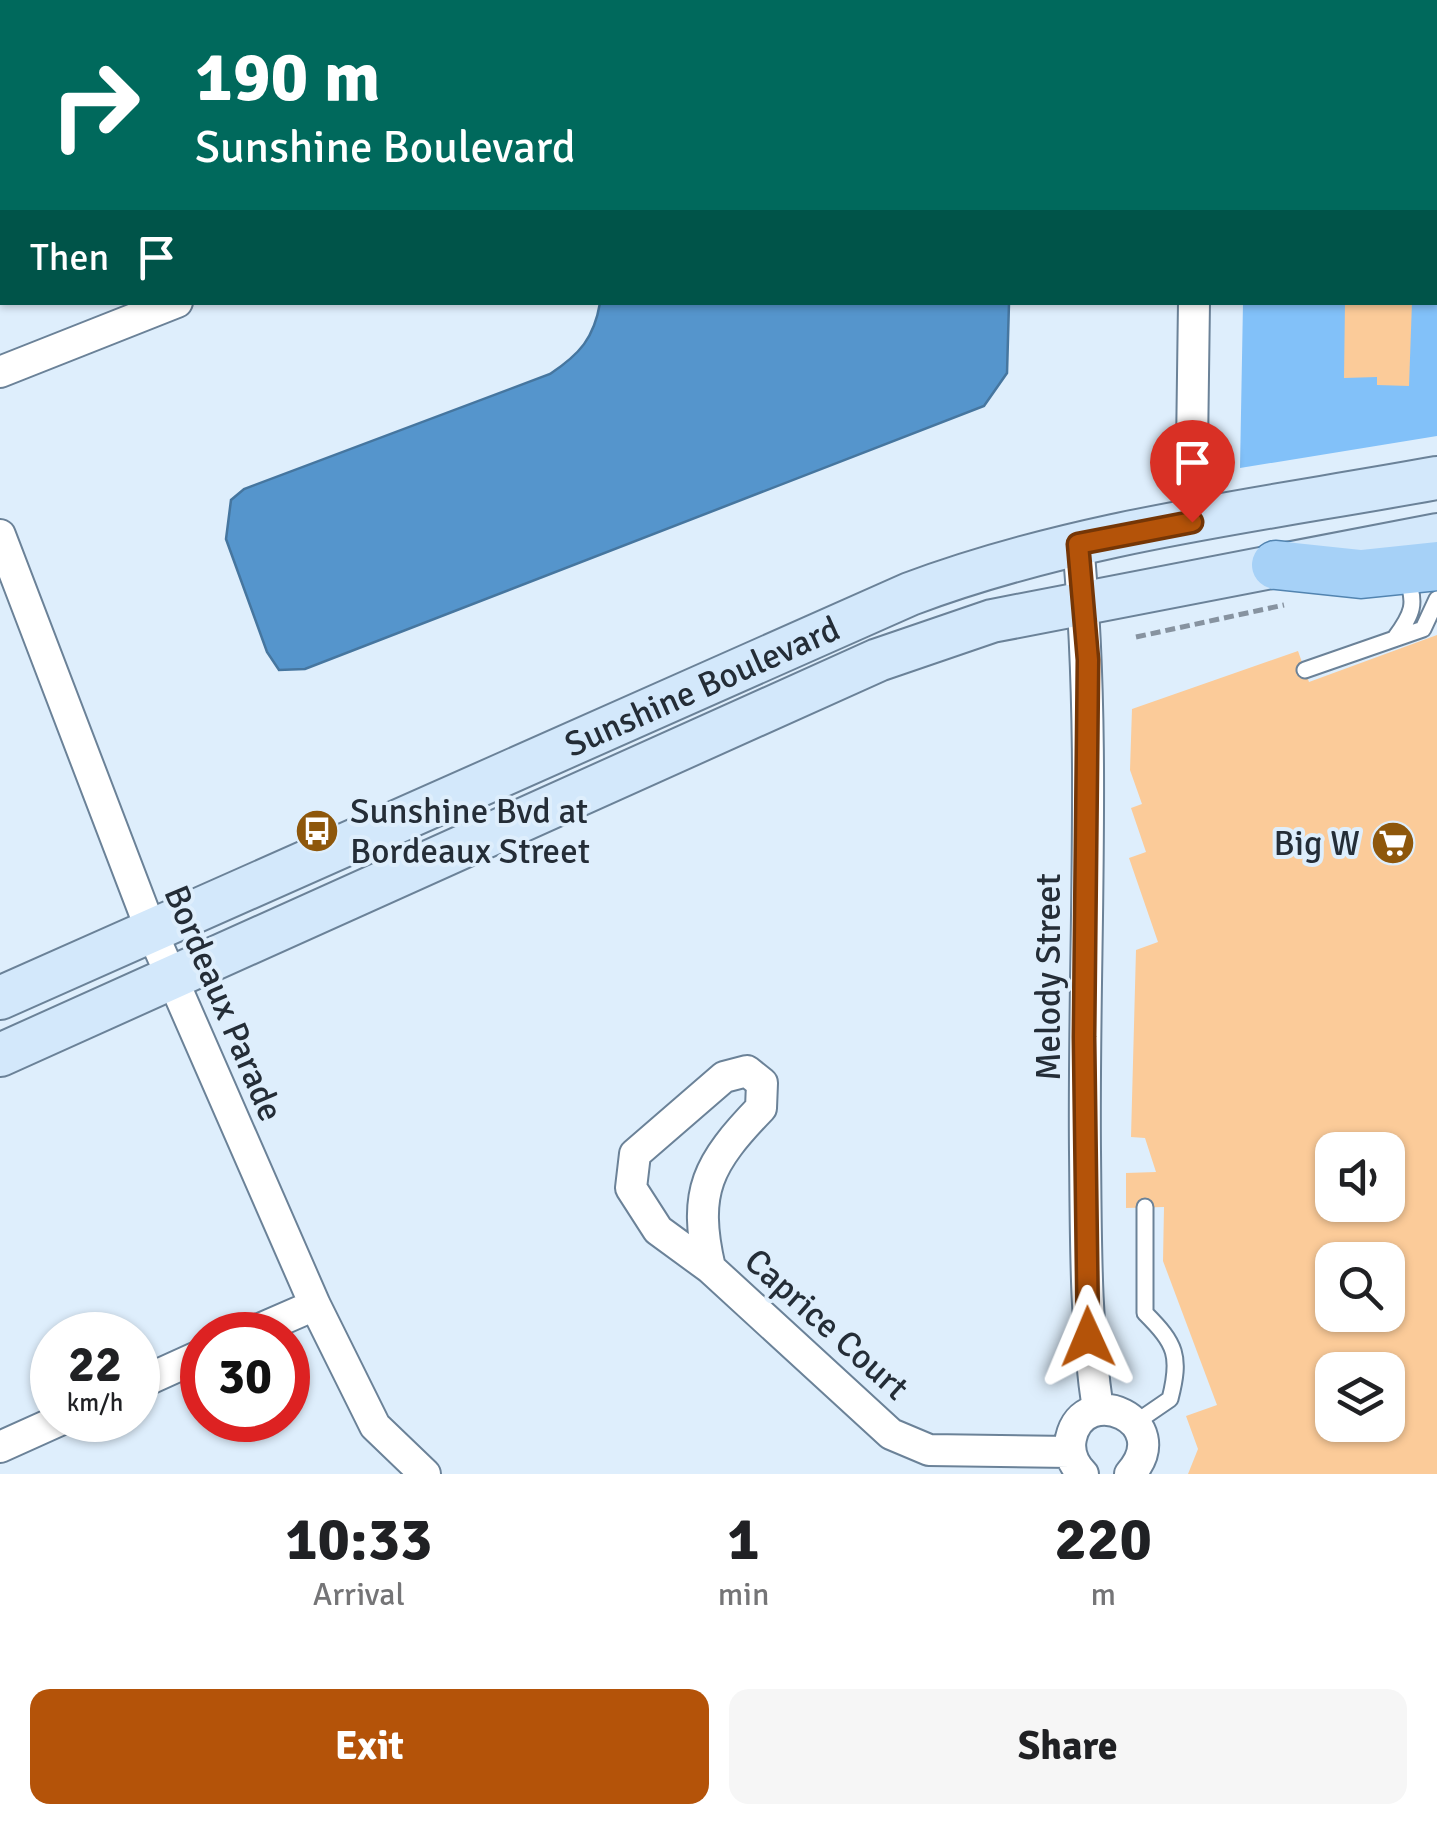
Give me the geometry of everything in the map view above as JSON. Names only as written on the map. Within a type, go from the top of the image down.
[{"type":"main road","name":"Sunshine Boulevard","points":[[0,998],[910,594],[988,566],[1078,544],[1437,478]]},
{"type":"main road","name":"Sunshine Boulevard","points":[[0,1055],[878,660],[992,621],[1084,604],[1285,584],[1437,535]]},
{"type":"main road","points":[[1285,584],[1361,574],[1426,578]]},
{"type":"street","points":[[0,372],[169,305]]},
{"type":"street","points":[[1192,522],[1194,305]]},
{"type":"street","name":"Bordeaux Parade","points":[[0,535],[150,930],[316,1305],[374,1426],[425,1474]]},
{"type":"street","name":"Melody Street","points":[[1078,544],[1088,660],[1084,1037],[1088,1337],[1098,1410]]},
{"type":"street","name":"Caprice Court","points":[[710,1268],[702,1237],[705,1189],[719,1152],[760,1108],[762,1083],[747,1070],[724,1077],[636,1154],[630,1188],[658,1230],[710,1268],[891,1434],[929,1450],[1077,1463]]},
{"type":"street","points":[[300,1312],[316,1305]]},
{"type":"street","points":[[1077,1463],[1080,1421],[1098,1410],[1119,1411],[1135,1423],[1143,1444],[1130,1474]]},
{"type":"street","points":[[0,1448],[30,1434]]},
{"type":"lane","points":[[1395,638],[1414,613],[1414,594],[1426,578]]},
{"type":"lane","points":[[1305,670],[1423,629],[1426,578]]},
{"type":"lane","points":[[1135,1423],[1170,1399],[1178,1368],[1170,1338],[1145,1313],[1145,1207]]},
{"type":"path","points":[[1136,637],[1285,584]]},
{"type":"shaded area","points":[[599,305],[1009,305],[1007,373],[984,406],[305,669],[279,670],[267,652],[226,539],[231,500],[244,489],[550,374],[584,344]]},
{"type":"shaded area","points":[[1243,305],[1437,305],[1437,436],[1240,468]]},
{"type":"building","points":[[1345,305],[1412,305],[1409,386],[1377,385],[1377,377],[1344,378]]},
{"type":"building","points":[[1437,635],[1437,1474],[1188,1474],[1198,1449],[1186,1416],[1217,1405],[1163,1261],[1164,1207],[1126,1208],[1126,1173],[1156,1172],[1145,1138],[1131,1137],[1136,950],[1158,942],[1129,858],[1146,852],[1131,808],[1142,804],[1130,770],[1132,709],[1298,651],[1309,682]]},
{"type":"place","name":"Sunshine Bvd at Bordeaux Street","points":[[317,831]]},
{"type":"place","name":"Big W","points":[[1393,843]]},
{"type":"route","points":[[1088,1337],[1084,1037],[1088,660],[1078,544],[1192,522]]}]
